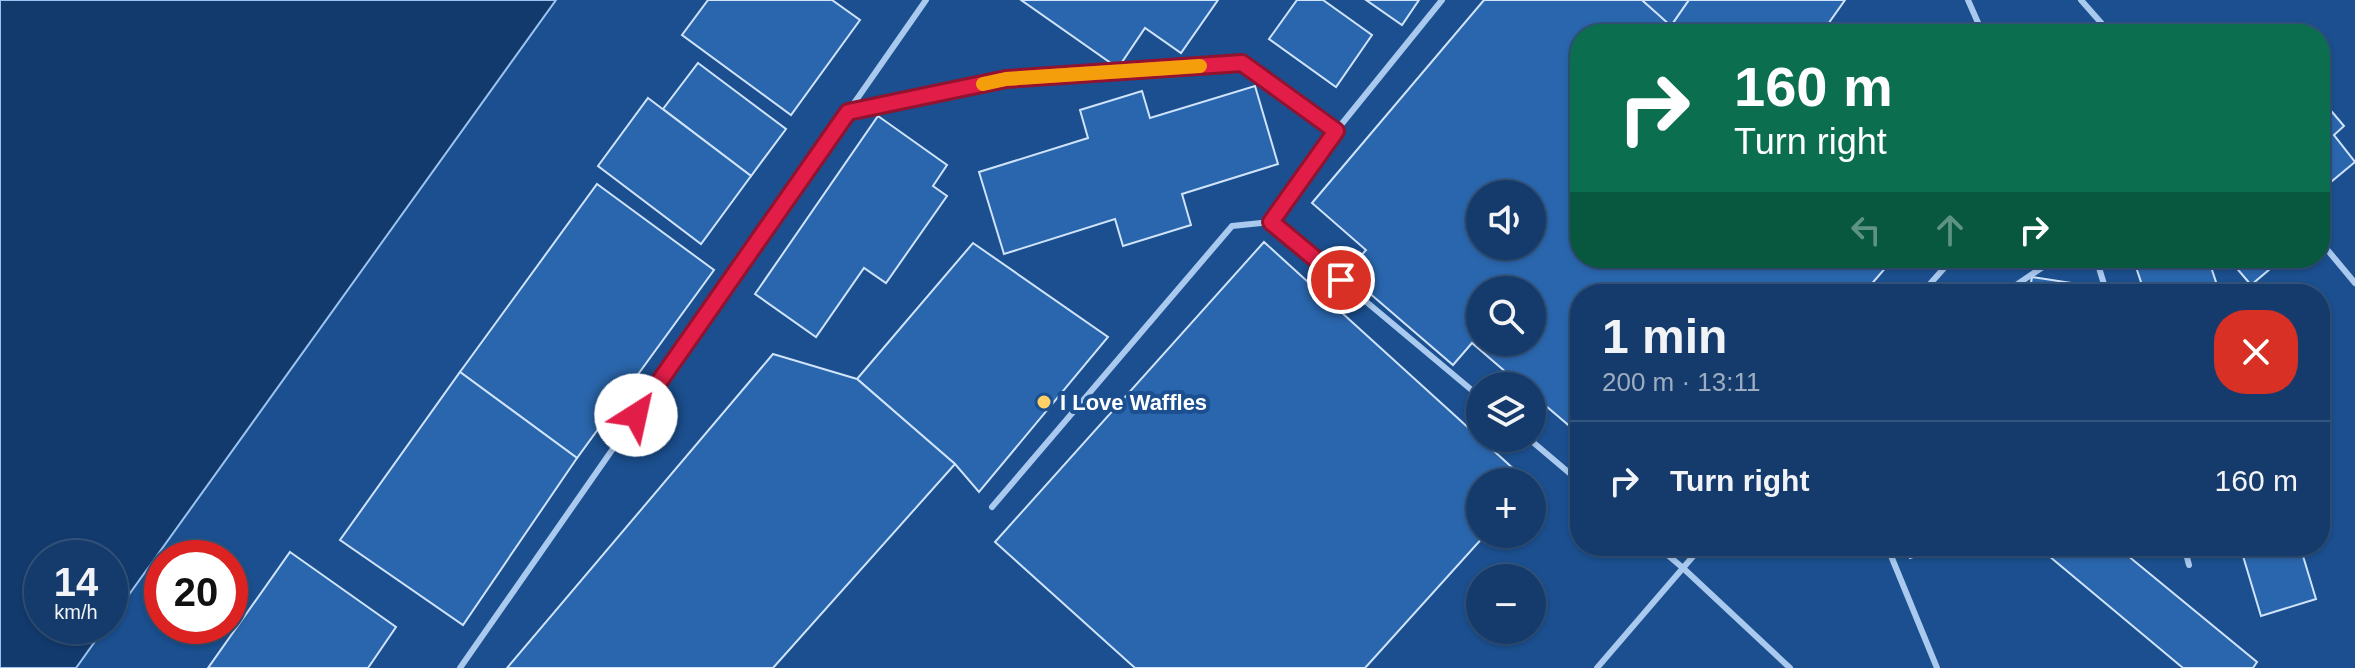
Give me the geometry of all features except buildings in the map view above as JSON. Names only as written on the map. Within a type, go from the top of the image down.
[{"type":"lane","points":[[460,668],[926,0]]},
{"type":"lane","points":[[1271,222],[1336,131],[1442,0]]},
{"type":"lane","points":[[1968,0],[1979,24]]},
{"type":"lane","points":[[2081,0],[2102,24]]},
{"type":"lane","points":[[848,112],[1006,79],[1242,63],[1336,131]]},
{"type":"lane","points":[[992,507],[1232,226],[1271,222],[1466,385]]},
{"type":"lane","points":[[2330,253],[2355,283]]},
{"type":"lane","points":[[1930,284],[1944,268]]},
{"type":"lane","points":[[2018,284],[2041,268]]},
{"type":"lane","points":[[1545,452],[1570,474]]},
{"type":"lane","points":[[1669,556],[1790,668]]},
{"type":"lane","points":[[1597,668],[1693,556]]},
{"type":"lane","points":[[1891,556],[1937,668]]},
{"type":"lane","points":[[2187,556],[2189,565]]},
{"type":"water","points":[[0,0],[556,0],[168,540],[144,540],[144,574],[128,596],[128,540],[24,540],[24,644],[93,644],[76,668],[0,668]]},
{"type":"slow traffic","points":[[983,84],[1006,79],[1200,66]]},
{"type":"place","name":"I Love Waffles","points":[[1044,402]]},
{"type":"route","points":[[636,415],[848,112],[1006,79],[1242,63],[1336,131],[1271,222],[1341,280]]}]
